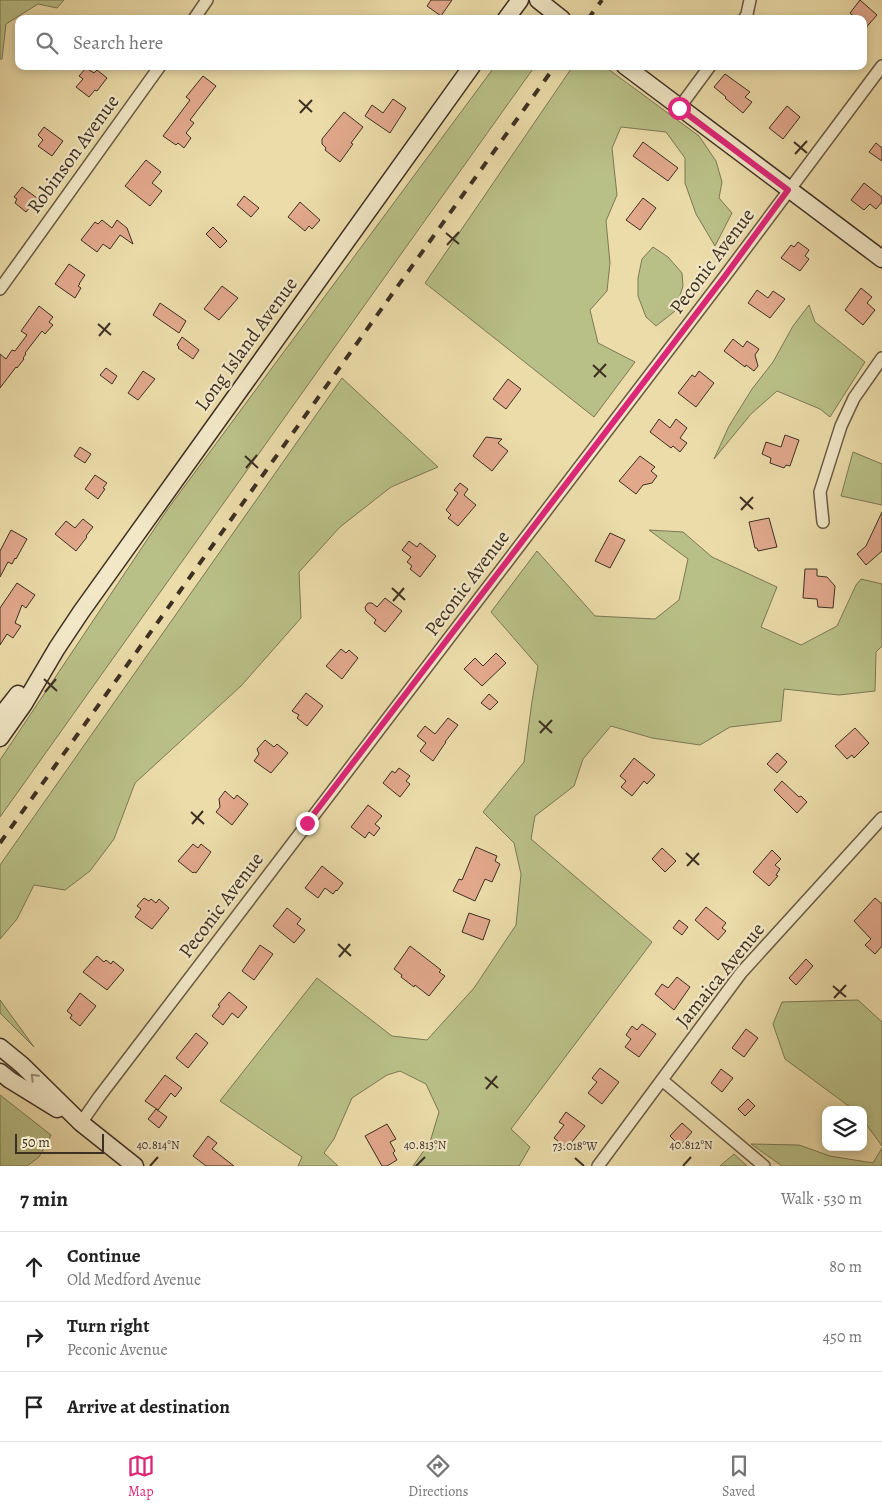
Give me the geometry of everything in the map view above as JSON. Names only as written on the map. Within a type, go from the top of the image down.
[{"type":"street","points":[[197,15],[207,0]]},
{"type":"street","points":[[509,15],[520,0]]},
{"type":"street","points":[[538,0],[557,15]]},
{"type":"street","points":[[746,15],[750,0]]},
{"type":"street","name":"Peconic Avenue","points":[[82,1123],[99,1097],[713,292],[882,66]]},
{"type":"street","name":"Robinson Avenue","points":[[0,289],[157,70]]},
{"type":"street","name":"Long Island Avenue","points":[[0,717],[57,648],[204,439],[469,70]]},
{"type":"street","points":[[629,70],[882,260]]},
{"type":"street","points":[[679,108],[707,70]]},
{"type":"street","points":[[823,522],[820,492],[841,426],[854,398],[882,358]]},
{"type":"street","name":"Long Island Avenue","points":[[0,738],[24,704],[57,648]]},
{"type":"street","name":"Jamaica Avenue","points":[[598,1166],[742,972],[882,818]]},
{"type":"street","points":[[0,1047],[22,1065],[82,1123],[135,1166]]},
{"type":"street","points":[[0,1072],[10,1080],[82,1123]]},
{"type":"street","points":[[662,1080],[764,1166]]},
{"type":"green space","points":[[0,0],[64,0],[57,8],[38,4],[20,15],[15,15],[15,18],[6,24],[2,59],[0,59]]},
{"type":"green space","points":[[492,70],[532,70],[0,817],[0,760],[167,510]]},
{"type":"green space","points":[[570,70],[609,70],[699,136],[716,161],[722,182],[719,198],[732,213],[715,246],[696,214],[685,183],[685,158],[666,132],[621,127],[612,148],[617,195],[606,221],[610,263],[607,291],[590,310],[598,343],[635,362],[594,417],[425,283]]},
{"type":"green space","points":[[653,247],[668,257],[682,273],[683,286],[675,311],[656,326],[646,317],[638,296],[638,278],[642,259]]},
{"type":"green space","points":[[809,305],[815,322],[865,362],[830,417],[820,409],[777,391],[751,414],[714,459],[729,426],[752,389],[773,362],[793,326]]},
{"type":"green space","points":[[342,378],[438,467],[391,487],[340,527],[299,572],[301,618],[241,686],[135,783],[114,839],[90,871],[65,890],[34,885],[17,919],[0,939],[0,865]]},
{"type":"green space","points":[[853,452],[882,464],[882,505],[841,496]]},
{"type":"green space","points":[[649,530],[683,532],[712,557],[777,587],[761,627],[801,645],[837,626],[856,585],[861,579],[882,584],[882,646],[876,652],[875,691],[839,695],[784,689],[781,721],[730,727],[700,745],[652,738],[611,726],[583,759],[574,786],[535,816],[531,839],[652,942],[511,1129],[530,1147],[519,1166],[413,1166],[430,1142],[439,1112],[426,1084],[400,1071],[387,1075],[352,1098],[334,1139],[324,1153],[338,1166],[298,1166],[302,1157],[220,1101],[317,978],[392,1036],[427,1040],[474,988],[516,925],[521,874],[514,843],[483,812],[524,762],[538,666],[491,612],[537,551],[595,616],[655,619],[679,600],[688,559]]},
{"type":"green space","points":[[0,1000],[34,1047],[0,1013]]},
{"type":"green space","points":[[858,1000],[882,1022],[882,1146],[867,1125],[867,1106],[849,1106],[785,1059],[773,1024],[782,1002]]},
{"type":"green space","points":[[0,1095],[51,1135],[39,1157],[27,1166],[0,1166]]},
{"type":"green space","points":[[751,1144],[799,1145],[830,1156],[873,1163],[882,1148],[882,1166],[782,1166]]},
{"type":"green space","points":[[734,1154],[747,1166],[720,1166]]},
{"type":"building","points":[[431,0],[452,0],[442,15],[427,6]]},
{"type":"building","points":[[860,0],[877,15],[867,26],[867,15],[852,15],[850,13]]},
{"type":"building","points":[[84,70],[94,73],[97,70],[107,78],[97,91],[95,90],[89,97],[76,87],[83,79],[79,76]]},
{"type":"building","points":[[725,74],[750,92],[745,97],[752,102],[743,113],[714,87]]},
{"type":"building","points":[[203,76],[216,86],[190,120],[194,123],[186,133],[191,138],[184,148],[163,136],[190,100],[186,97]]},
{"type":"building","points":[[393,99],[406,108],[390,133],[365,116],[372,105],[383,113]]},
{"type":"building","points":[[787,106],[800,117],[783,139],[769,128]]},
{"type":"building","points":[[344,112],[363,127],[340,162],[325,150],[322,139]]},
{"type":"building","points":[[44,127],[63,141],[52,156],[38,146],[43,140],[38,135]]},
{"type":"building","points":[[643,142],[678,168],[668,181],[633,156]]},
{"type":"building","points":[[876,143],[882,148],[882,161],[869,152]]},
{"type":"building","points":[[146,160],[161,172],[152,183],[162,191],[150,206],[125,186]]},
{"type":"building","points":[[864,183],[882,197],[882,202],[876,209],[870,204],[864,210],[851,200]]},
{"type":"building","points":[[22,187],[37,198],[26,212],[15,203],[17,199],[14,197]]},
{"type":"building","points":[[244,196],[259,208],[251,217],[237,205]]},
{"type":"building","points":[[643,198],[656,208],[640,230],[626,220]]},
{"type":"building","points":[[300,202],[320,220],[312,229],[309,226],[305,231],[288,217]]},
{"type":"building","points":[[102,220],[112,228],[117,220],[127,228],[133,244],[120,235],[110,249],[103,244],[97,252],[81,240],[95,222],[98,224]]},
{"type":"building","points":[[213,227],[227,241],[220,248],[206,234]]},
{"type":"building","points":[[798,242],[809,250],[805,256],[809,259],[800,271],[781,258],[791,245],[794,247]]},
{"type":"building","points":[[69,264],[85,275],[78,286],[81,288],[75,298],[55,284]]},
{"type":"building","points":[[222,286],[238,298],[219,320],[204,309]]},
{"type":"building","points":[[861,288],[872,297],[867,303],[875,310],[863,325],[845,310]]},
{"type":"building","points":[[757,290],[768,298],[773,291],[785,299],[770,318],[748,303]]},
{"type":"building","points":[[160,303],[186,321],[179,333],[153,315]]},
{"type":"building","points":[[39,306],[53,317],[49,322],[53,325],[45,334],[42,331],[25,353],[24,359],[0,388],[0,354],[6,359],[12,350],[15,351],[27,335],[21,331]]},
{"type":"building","points":[[182,337],[199,350],[193,359],[178,348],[177,345]]},
{"type":"building","points":[[733,339],[743,347],[747,341],[759,349],[755,355],[758,366],[754,371],[746,365],[745,367],[724,351]]},
{"type":"building","points":[[106,368],[117,376],[112,384],[100,375]]},
{"type":"building","points":[[143,371],[155,379],[138,400],[128,393]]},
{"type":"building","points":[[699,371],[714,383],[696,407],[678,393],[692,375],[695,377]]},
{"type":"building","points":[[508,379],[521,389],[506,409],[493,399]]},
{"type":"building","points":[[659,419],[670,428],[676,419],[687,428],[680,438],[687,443],[680,452],[673,446],[671,448],[650,432]]},
{"type":"building","points":[[785,435],[799,440],[790,466],[786,465],[784,468],[770,463],[771,458],[762,454],[766,442],[781,447]]},
{"type":"building","points":[[486,437],[502,439],[498,443],[508,451],[492,471],[473,456]]},
{"type":"building","points":[[80,447],[91,454],[85,463],[74,456]]},
{"type":"building","points":[[640,456],[655,467],[651,471],[657,476],[652,483],[643,485],[636,494],[619,481]]},
{"type":"building","points":[[95,475],[107,483],[98,499],[85,489]]},
{"type":"building","points":[[460,483],[468,489],[464,495],[476,505],[458,526],[448,518],[451,515],[446,510],[458,493],[454,490]]},
{"type":"building","points":[[882,512],[882,551],[866,565],[857,554],[866,546]]},
{"type":"building","points":[[769,518],[777,547],[758,551],[755,548],[749,522]]},
{"type":"building","points":[[83,519],[93,527],[76,551],[55,534],[66,521],[75,528]]},
{"type":"building","points":[[11,530],[27,539],[16,559],[12,564],[8,562],[0,577],[0,551]]},
{"type":"building","points":[[610,533],[625,540],[610,568],[595,561]]},
{"type":"building","points":[[409,541],[417,547],[420,543],[436,556],[420,577],[410,569],[412,566],[407,562],[411,557],[402,550]]},
{"type":"building","points":[[805,569],[817,569],[817,576],[827,577],[835,586],[833,608],[818,607],[817,599],[803,598]]},
{"type":"building","points":[[17,583],[35,595],[26,608],[22,605],[15,623],[21,626],[13,638],[7,634],[0,645],[0,608]]},
{"type":"building","points":[[385,598],[402,611],[385,632],[374,623],[376,620],[366,611],[365,607],[368,603],[372,603],[377,607]]},
{"type":"building","points":[[341,649],[346,653],[349,650],[358,658],[342,679],[326,666]]},
{"type":"building","points":[[496,653],[506,663],[482,686],[464,669],[475,658],[483,666]]},
{"type":"building","points":[[306,693],[323,706],[307,726],[297,718],[299,715],[292,711]]},
{"type":"building","points":[[489,694],[498,702],[490,710],[481,703]]},
{"type":"building","points":[[448,718],[458,725],[433,761],[420,751],[426,743],[417,736],[425,726],[435,734]]},
{"type":"building","points":[[855,728],[869,743],[854,758],[852,755],[847,759],[835,746]]},
{"type":"building","points":[[265,740],[274,747],[277,744],[288,753],[271,773],[254,761],[259,754],[257,749]]},
{"type":"building","points":[[777,753],[787,762],[777,773],[767,764]]},
{"type":"building","points":[[634,758],[655,775],[647,784],[644,781],[632,796],[621,787],[626,781],[620,776]]},
{"type":"building","points":[[399,768],[410,776],[406,781],[410,784],[400,797],[383,783],[392,771],[395,773]]},
{"type":"building","points":[[782,781],[807,802],[797,813],[774,790]]},
{"type":"building","points":[[225,791],[234,799],[237,795],[248,804],[232,825],[216,812],[220,807],[219,799]]},
{"type":"building","points":[[368,805],[382,816],[375,824],[380,828],[374,836],[369,832],[365,838],[351,827]]},
{"type":"building","points":[[193,844],[198,848],[201,844],[211,852],[196,873],[193,873],[178,861]]},
{"type":"building","points":[[476,847],[497,856],[495,861],[500,864],[492,882],[485,879],[475,901],[453,891],[459,879],[462,880]]},
{"type":"building","points":[[662,848],[676,861],[665,872],[652,859]]},
{"type":"building","points":[[772,850],[781,859],[775,865],[780,869],[776,875],[778,876],[769,886],[753,872]]},
{"type":"building","points":[[322,866],[343,883],[333,894],[325,888],[318,898],[305,888]]},
{"type":"building","points":[[144,898],[149,901],[151,899],[156,903],[159,899],[169,908],[152,929],[135,917],[141,909],[137,906]]},
{"type":"building","points":[[875,898],[882,904],[882,946],[875,954],[865,945],[871,939],[854,921]]},
{"type":"building","points":[[706,907],[726,923],[722,928],[726,931],[718,940],[695,920]]},
{"type":"building","points":[[287,908],[301,919],[297,924],[305,930],[294,943],[273,926]]},
{"type":"building","points":[[469,913],[490,920],[483,940],[462,932]]},
{"type":"building","points":[[679,920],[688,927],[682,935],[673,928]]},
{"type":"building","points":[[260,945],[273,954],[254,980],[242,971]]},
{"type":"building","points":[[410,946],[441,970],[439,972],[445,976],[429,996],[401,977],[402,975],[394,969]]},
{"type":"building","points":[[97,956],[104,962],[106,960],[111,964],[113,961],[124,970],[107,990],[83,972]]},
{"type":"building","points":[[806,959],[813,966],[796,985],[789,978]]},
{"type":"building","points":[[677,977],[690,987],[674,1010],[655,994],[662,984],[668,988]]},
{"type":"building","points":[[229,992],[247,1007],[238,1018],[232,1013],[223,1025],[212,1016]]},
{"type":"building","points":[[80,993],[96,1006],[80,1026],[70,1018],[72,1015],[67,1011]]},
{"type":"building","points":[[642,1024],[656,1034],[639,1057],[625,1047],[631,1039],[626,1035],[632,1026],[637,1030]]},
{"type":"building","points":[[746,1029],[758,1038],[744,1057],[732,1048]]},
{"type":"building","points":[[196,1033],[208,1043],[188,1068],[176,1058]]},
{"type":"building","points":[[600,1068],[619,1082],[602,1104],[588,1093],[597,1082],[592,1078]]},
{"type":"building","points":[[721,1069],[733,1078],[722,1092],[711,1083]]},
{"type":"building","points":[[165,1075],[182,1088],[175,1097],[171,1093],[158,1110],[145,1101]]},
{"type":"building","points":[[748,1099],[755,1106],[745,1116],[738,1109]]},
{"type":"building","points":[[156,1109],[167,1117],[159,1128],[148,1119]]},
{"type":"building","points":[[566,1112],[585,1126],[567,1148],[554,1138],[564,1125],[559,1122]]},
{"type":"building","points":[[682,1123],[692,1132],[680,1146],[670,1136]]},
{"type":"building","points":[[387,1124],[396,1139],[390,1142],[397,1160],[387,1166],[382,1166],[365,1136]]},
{"type":"building","points":[[208,1136],[217,1143],[212,1149],[234,1166],[206,1166],[193,1156]]},
{"type":"railway","points":[[591,15],[602,0]]},
{"type":"railway","points":[[0,843],[552,70]]},
{"type":"route","points":[[307,823],[725,276],[788,190],[679,108]]}]
